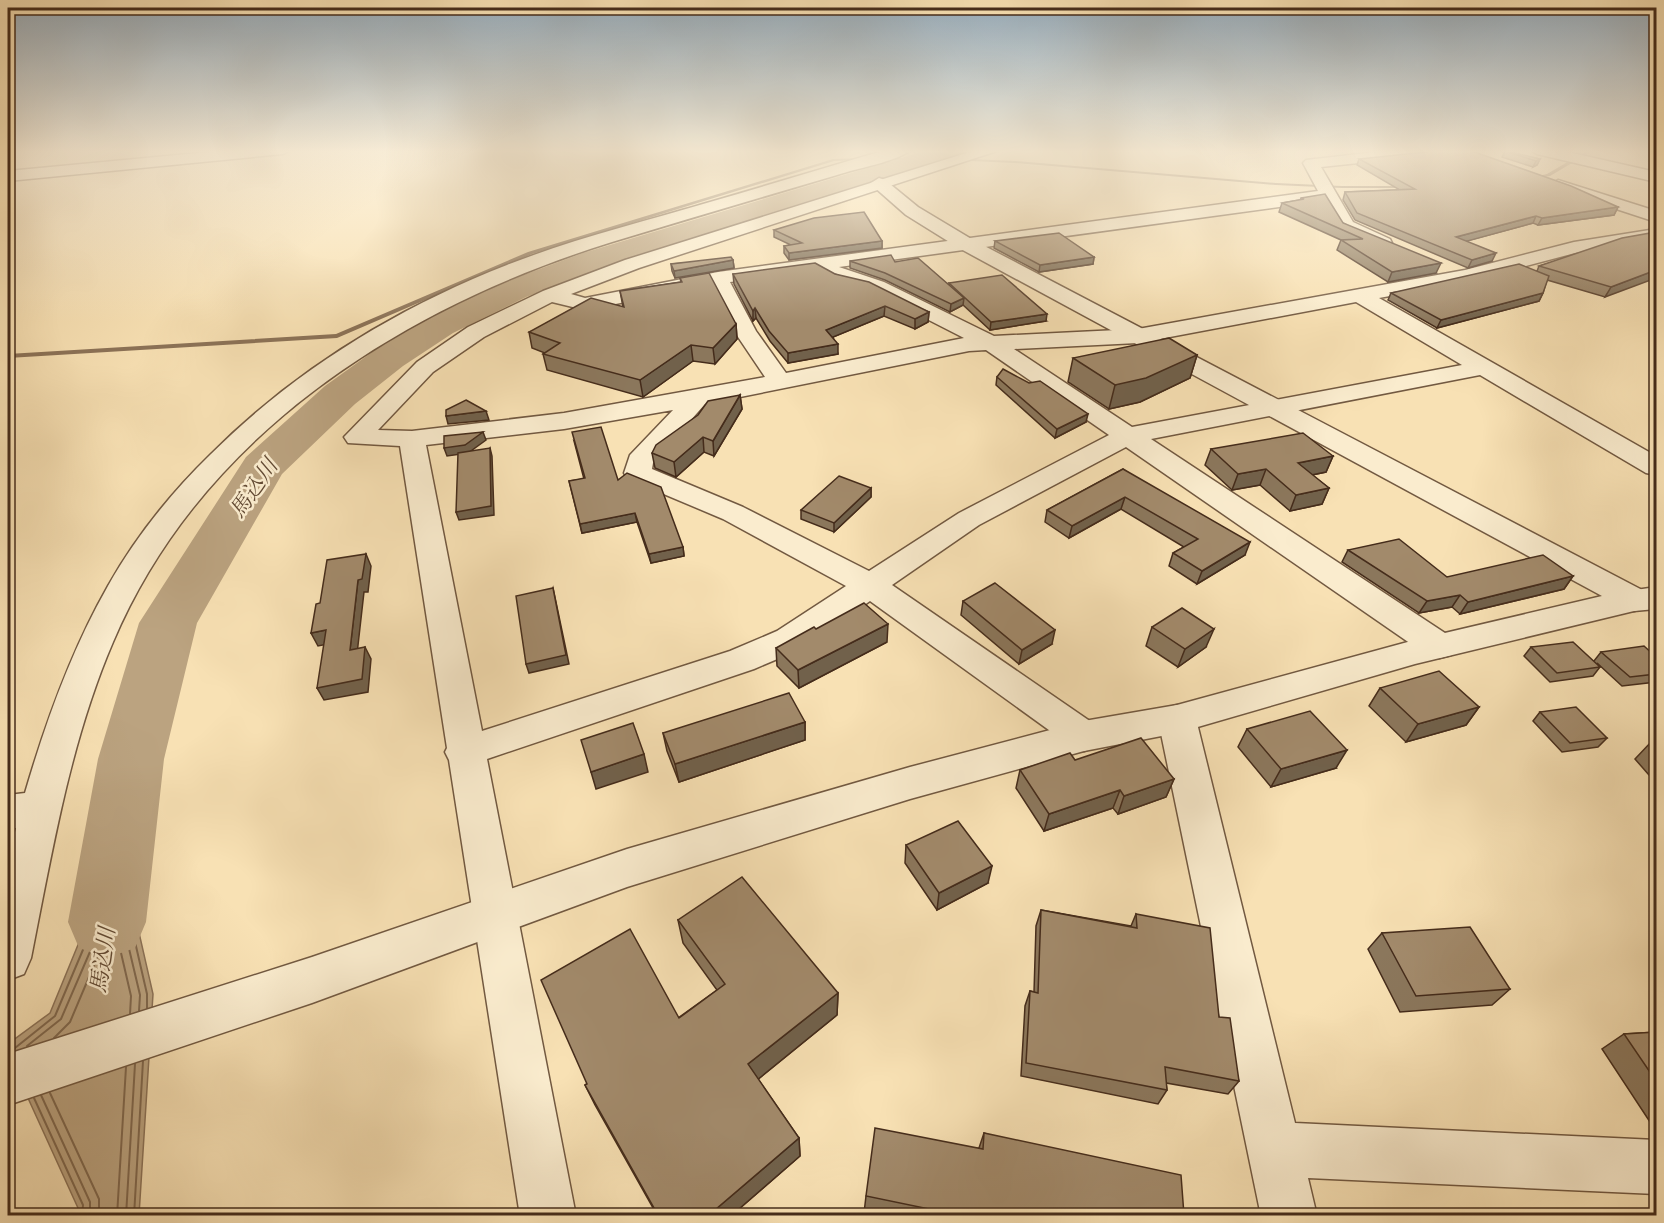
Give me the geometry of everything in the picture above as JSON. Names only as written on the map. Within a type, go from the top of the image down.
[{"type":"street","points":[[8,958],[24,810],[97,640],[124,585],[160,531],[205,475],[236,443],[292,394],[346,356],[419,313],[500,274],[610,237],[717,207]]},
{"type":"street","points":[[766,207],[632,264],[550,295],[476,332],[425,367],[357,437],[412,439],[564,421],[698,398],[969,344],[1138,336],[1466,276],[1574,248],[1656,234]]},
{"type":"street","points":[[907,207],[966,244],[1138,336],[1645,599]]},
{"type":"street","points":[[550,295],[585,304],[718,278],[1212,207]]},
{"type":"street","points":[[1335,207],[1346,226],[1404,251]]},
{"type":"street","points":[[1626,207],[1656,217]]},
{"type":"street","points":[[820,264],[843,277],[877,286],[992,344],[1439,646]]},
{"type":"street","points":[[1435,264],[1466,276]]},
{"type":"street","points":[[718,278],[745,331],[779,381]]},
{"type":"street","points":[[1360,296],[1656,466]]},
{"type":"street","points":[[465,752],[742,660],[789,640],[969,519],[1129,435],[1487,367]]},
{"type":"street","points":[[698,398],[640,461],[638,473],[733,513],[872,586],[1084,736]]},
{"type":"street","points":[[412,439],[465,752],[496,914],[548,1215]]},
{"type":"street","points":[[8,1080],[229,1008],[627,868],[910,783],[1084,736],[1177,719],[1439,646],[1645,599]]},
{"type":"street","points":[[1177,719],[1288,1215]]},
{"type":"street","points":[[1273,1149],[1656,1167]]},
{"type":"water","points":[[119,845],[153,994],[139,1215],[75,1215],[78,1208],[8,1054],[8,1044],[50,1013]]},
{"type":"building","points":[[1291,207],[1333,207],[1343,223],[1441,263],[1392,272],[1341,240],[1363,239]]},
{"type":"building","points":[[1354,207],[1617,207],[1542,218],[1536,216],[1456,237],[1496,253],[1472,260],[1357,213]]},
{"type":"building","points":[[864,212],[882,241],[789,253],[784,246],[802,243],[774,230],[814,218]]},
{"type":"building","points":[[1656,232],[1656,270],[1611,287],[1539,266],[1622,238]]},
{"type":"building","points":[[1059,233],[1094,257],[1040,265],[995,241]]},
{"type":"building","points":[[891,255],[895,262],[918,258],[964,298],[951,304],[885,273],[850,261]]},
{"type":"building","points":[[731,257],[733,260],[674,271],[671,264]]},
{"type":"building","points":[[815,263],[835,274],[869,282],[929,312],[915,319],[885,306],[826,330],[838,344],[788,353],[769,331],[755,308],[753,311],[733,274]]},
{"type":"building","points":[[1519,264],[1549,276],[1543,293],[1441,320],[1391,293]]},
{"type":"building","points":[[709,273],[736,324],[713,348],[691,345],[640,380],[543,354],[560,343],[529,332],[591,298],[624,307],[620,291],[682,282],[680,278]]},
{"type":"building","points":[[1002,275],[1047,314],[991,322],[949,283]]},
{"type":"building","points":[[1169,338],[1197,355],[1146,378],[1115,385],[1073,358]]},
{"type":"building","points":[[1003,369],[1029,383],[1040,381],[1088,414],[1057,429],[997,377]]},
{"type":"building","points":[[740,395],[713,441],[703,437],[674,462],[652,453],[656,445],[698,415],[708,401]]},
{"type":"building","points":[[466,400],[486,411],[446,416],[446,410]]},
{"type":"building","points":[[601,427],[618,480],[627,473],[661,487],[683,547],[649,554],[635,513],[580,524],[569,481],[585,478],[572,432]]},
{"type":"building","points":[[483,432],[465,445],[444,448],[444,436]]},
{"type":"building","points":[[1303,433],[1333,456],[1298,463],[1329,488],[1296,495],[1266,469],[1238,474],[1211,449]]},
{"type":"building","points":[[490,448],[491,506],[456,512],[458,453]]},
{"type":"building","points":[[1123,469],[1250,542],[1202,571],[1173,553],[1198,539],[1125,497],[1072,526],[1047,510]]},
{"type":"building","points":[[839,476],[871,488],[834,523],[801,510]]},
{"type":"building","points":[[1399,539],[1447,577],[1543,555],[1573,576],[1468,602],[1460,595],[1427,601],[1348,550]]},
{"type":"building","points":[[366,554],[362,579],[358,580],[350,650],[365,647],[362,679],[317,688],[326,630],[311,633],[316,604],[320,603],[327,560]]},
{"type":"building","points":[[995,583],[1055,630],[1022,650],[963,601]]},
{"type":"building","points":[[553,588],[566,655],[526,664],[516,596]]},
{"type":"building","points":[[864,603],[888,624],[798,670],[776,648],[814,627],[816,629]]},
{"type":"building","points":[[1182,608],[1214,629],[1185,649],[1152,627]]},
{"type":"building","points":[[1573,642],[1600,667],[1557,673],[1531,647]]},
{"type":"building","points":[[1644,646],[1656,657],[1656,674],[1630,677],[1601,652]]},
{"type":"building","points":[[1439,671],[1479,707],[1418,724],[1380,688]]},
{"type":"building","points":[[789,693],[805,722],[675,764],[663,733]]},
{"type":"building","points":[[1576,707],[1607,738],[1570,743],[1540,712]]},
{"type":"building","points":[[1310,711],[1347,750],[1281,769],[1247,729]]},
{"type":"building","points":[[633,723],[644,754],[591,772],[581,740]]},
{"type":"building","points":[[1141,738],[1174,779],[1124,796],[1120,790],[1049,814],[1020,770],[1070,753],[1075,760]]},
{"type":"building","points":[[958,821],[992,866],[939,893],[906,845]]},
{"type":"building","points":[[742,877],[838,993],[748,1064],[799,1138],[709,1215],[658,1215],[585,1085],[587,1084],[541,980],[630,929],[679,1018],[725,984],[678,920]]},
{"type":"building","points":[[1041,910],[1137,928],[1136,914],[1210,928],[1219,1017],[1230,1018],[1239,1081],[1165,1067],[1167,1090],[1026,1063],[1030,991],[1038,993]]},
{"type":"building","points":[[1470,927],[1510,989],[1416,996],[1382,933]]},
{"type":"building","points":[[1656,1032],[1656,1081],[1624,1034]]},
{"type":"building","points":[[875,1128],[983,1149],[984,1133],[1181,1175],[1184,1215],[958,1215],[866,1196]]},
{"type":"waterway","points":[[8,356],[337,336],[530,253],[680,207]]},
{"type":"waterway","name":"馬込川","points":[[107,922],[131,759],[168,623],[263,467],[340,395],[389,358],[440,325],[514,290],[595,260],[769,207]]}]
